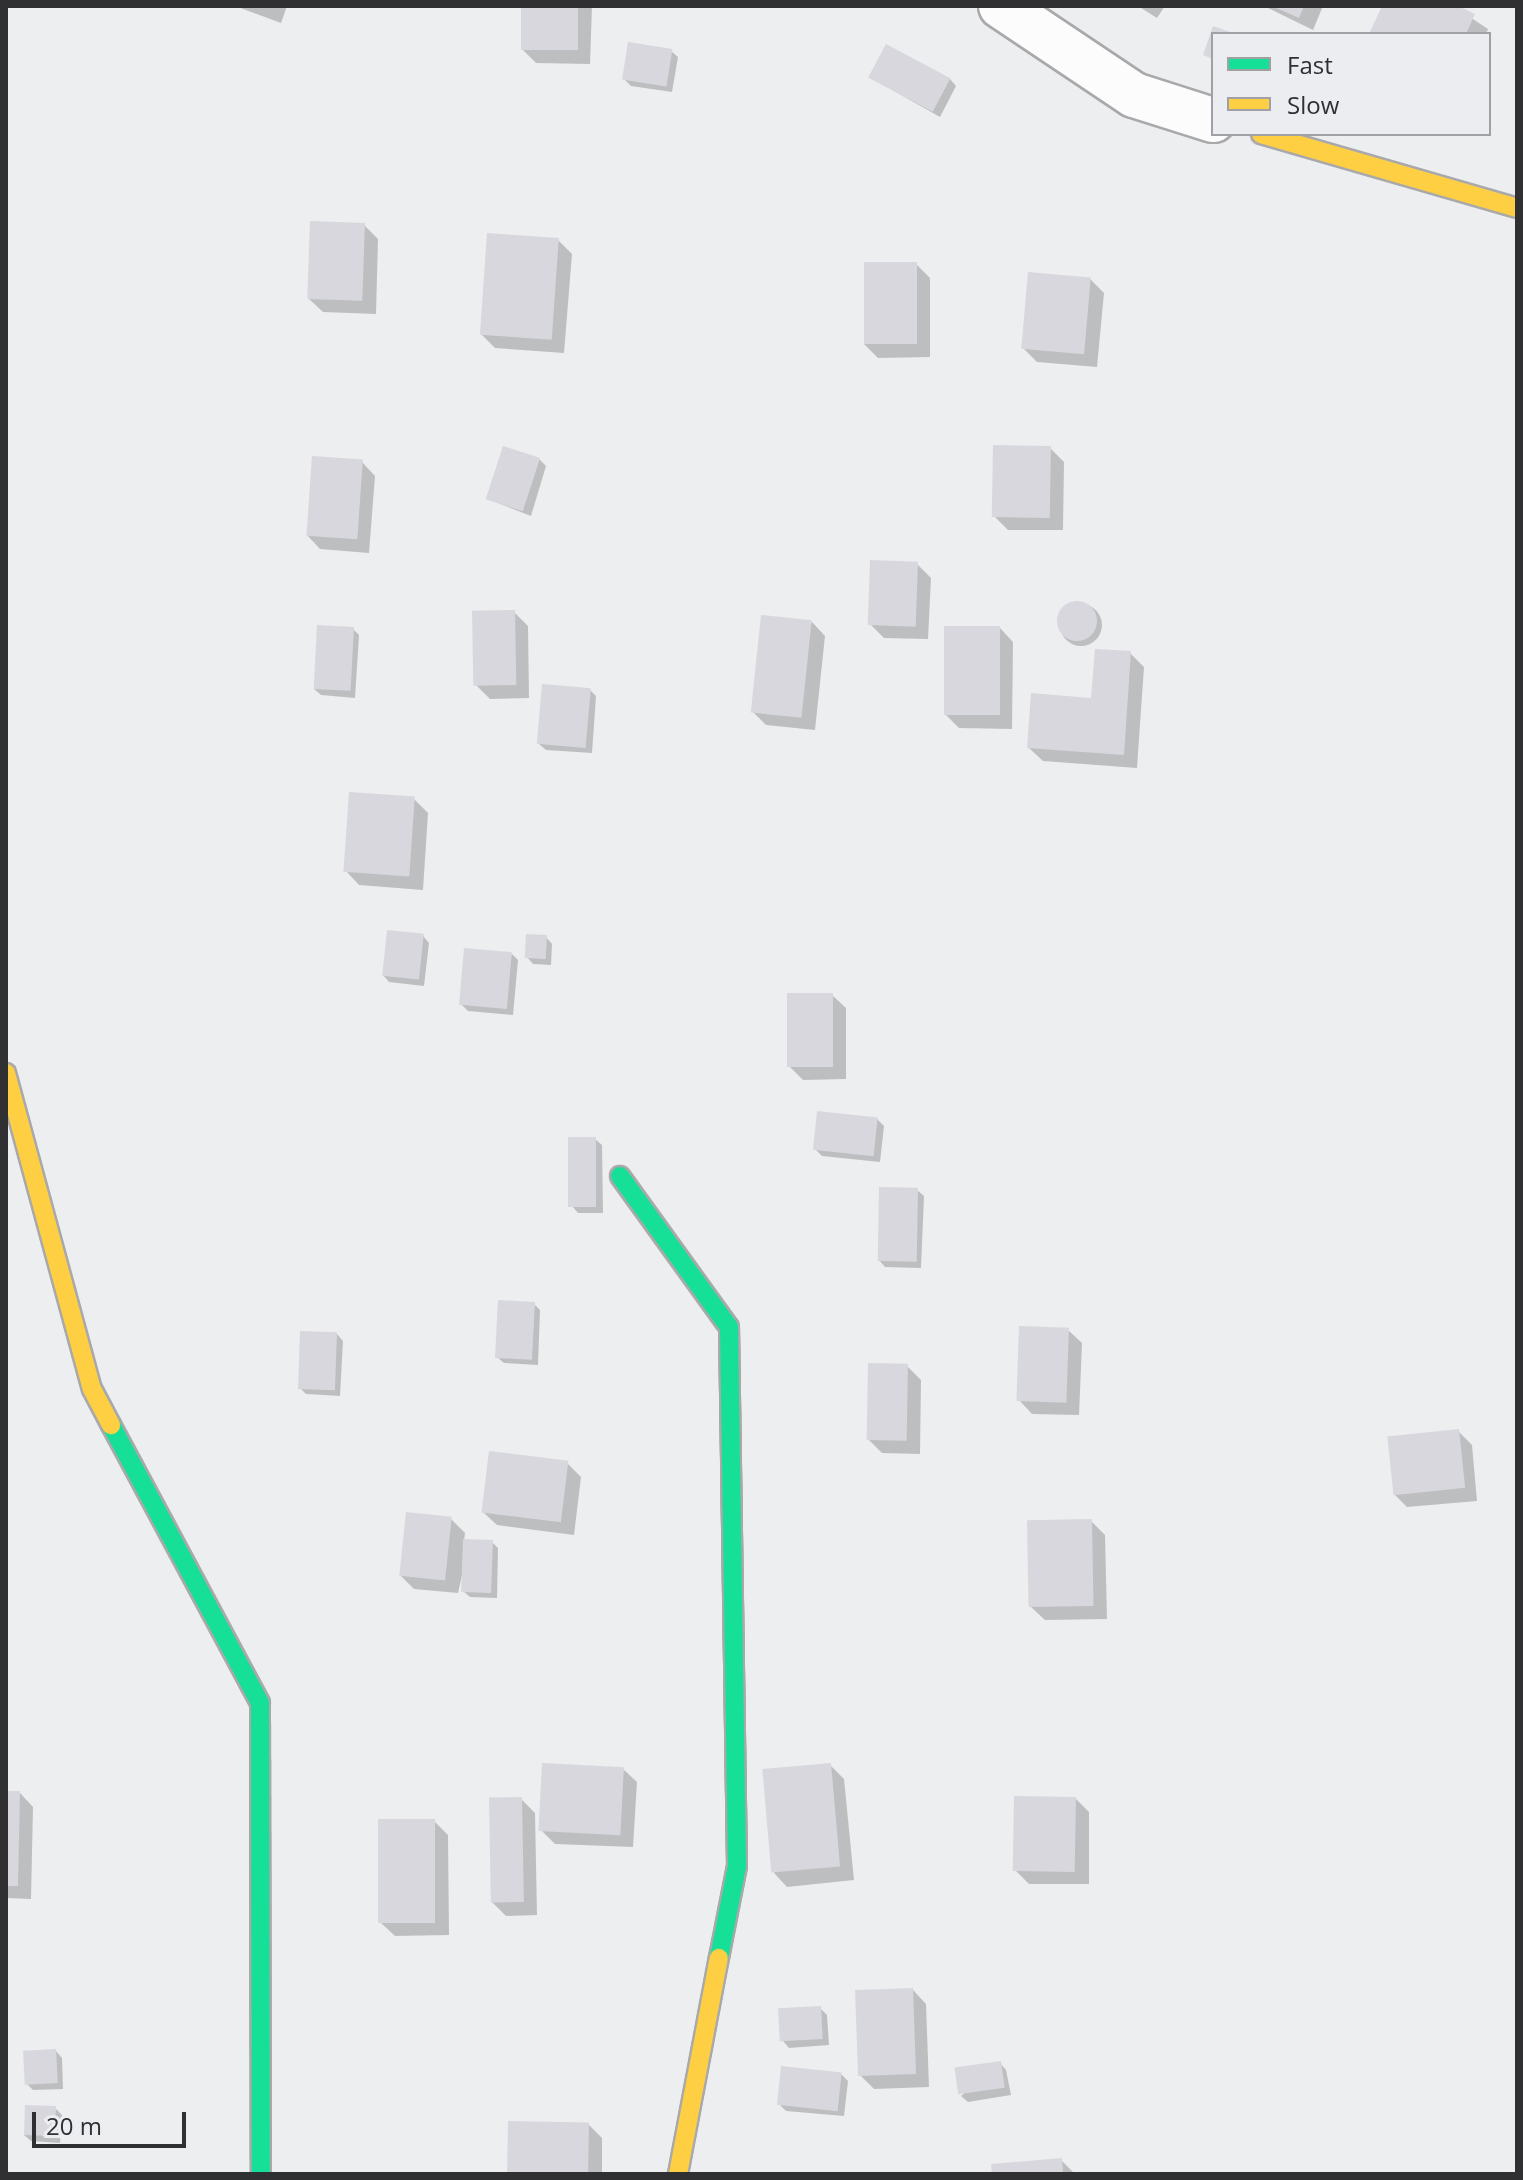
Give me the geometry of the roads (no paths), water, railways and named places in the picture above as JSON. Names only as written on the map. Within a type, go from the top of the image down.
[{"type":"street","points":[[1001,6],[1134,95],[1211,119]]},
{"type":"street","points":[[1268,136],[1517,208]]},
{"type":"street","points":[[6,1073],[92,1389],[260,1703],[261,2174]]},
{"type":"street","points":[[620,1176],[729,1327],[737,1866],[678,2174]]}]
